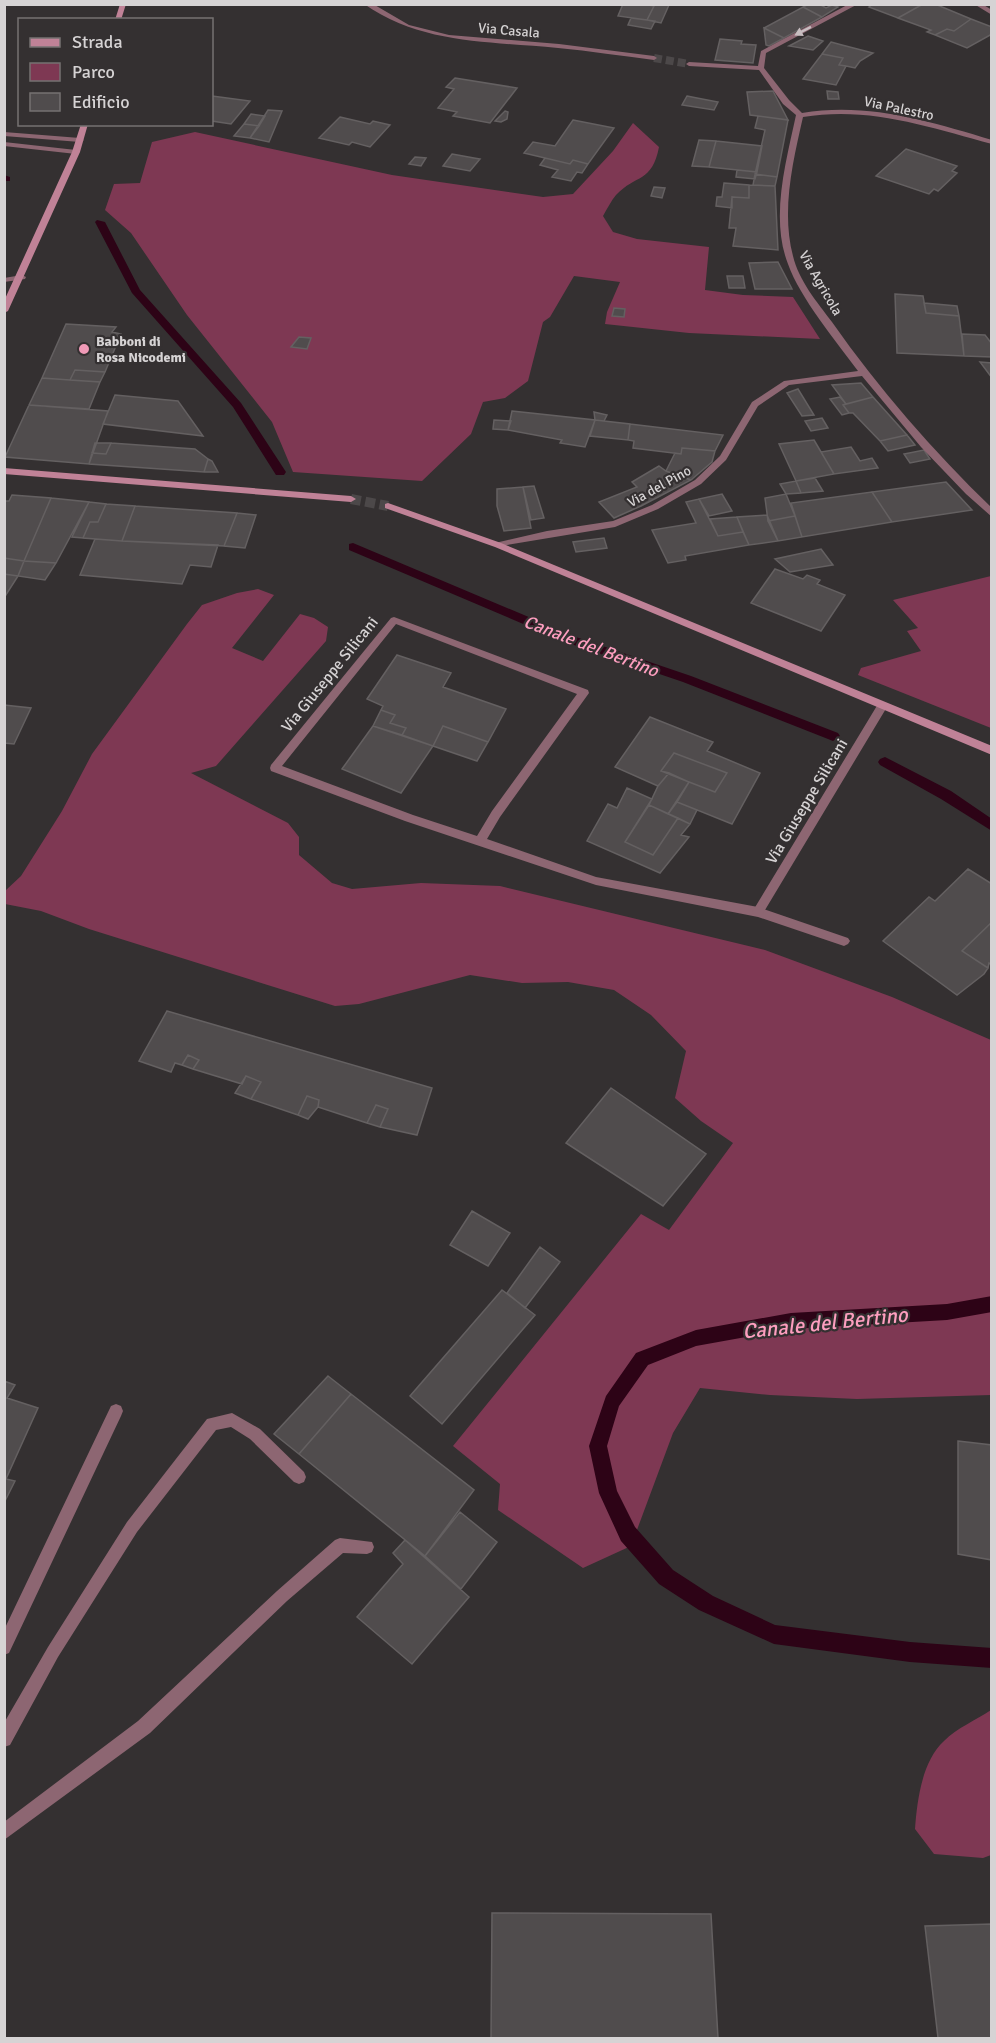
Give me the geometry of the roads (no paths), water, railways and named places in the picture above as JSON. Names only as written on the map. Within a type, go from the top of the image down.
[{"type":"street","name":"Via Casala","points":[[367,4],[407,26],[449,37],[559,46],[654,58]]},
{"type":"street","points":[[800,116],[786,102],[761,68],[763,52],[855,4]]},
{"type":"street","points":[[977,4],[992,13]]},
{"type":"street","points":[[689,63],[761,68]]},
{"type":"street","name":"Via Palestro","points":[[800,116],[814,112],[861,111],[992,142]]},
{"type":"street","name":"Via Agricola","points":[[800,116],[786,178],[784,203],[787,248],[791,263],[807,292],[862,373],[960,484],[992,514]]},
{"type":"street","points":[[4,311],[22,277],[76,152],[84,126]]},
{"type":"street","points":[[4,134],[80,140]]},
{"type":"street","points":[[4,144],[76,152]]},
{"type":"street","points":[[4,280],[22,277]]},
{"type":"street","name":"Via del Pino","points":[[498,545],[547,534],[615,524],[655,507],[698,482],[723,458],[755,404],[787,383],[862,373]]},
{"type":"street","points":[[4,471],[351,499]]},
{"type":"street","points":[[388,506],[498,545],[992,751]]},
{"type":"street","name":"Via Giuseppe Silicani","points":[[480,841],[496,814],[584,693],[394,620],[275,768],[408,818],[596,881],[758,912],[844,941]]},
{"type":"street","name":"Via Giuseppe Silicani","points":[[758,912],[882,707]]},
{"type":"street","points":[[4,1648],[116,1411]]},
{"type":"street","points":[[4,1739],[52,1652],[132,1527],[212,1424],[232,1420],[255,1434],[299,1477]]},
{"type":"street","points":[[4,1832],[144,1727],[282,1596],[340,1545],[367,1547]]},
{"type":"waterway","name":"Canale del Bertino","points":[[100,222],[136,291],[237,405],[280,472]]},
{"type":"waterway","name":"Canale del Bertino","points":[[353,547],[572,640],[687,679],[833,736]]},
{"type":"waterway","name":"Canale del Bertino","points":[[885,762],[946,795],[992,826]]},
{"type":"waterway","name":"Canale del Bertino","points":[[992,1304],[947,1312],[791,1321],[696,1338],[642,1359],[612,1402],[598,1446],[608,1493],[628,1534],[666,1577],[706,1603],[774,1634],[910,1652],[992,1658]]},
{"type":"tunnel","points":[[654,58],[689,64]]},
{"type":"tunnel","points":[[351,499],[388,506]]},
{"type":"place","name":"Babboni di Rosa Nicodemi","points":[[84,349]]}]
